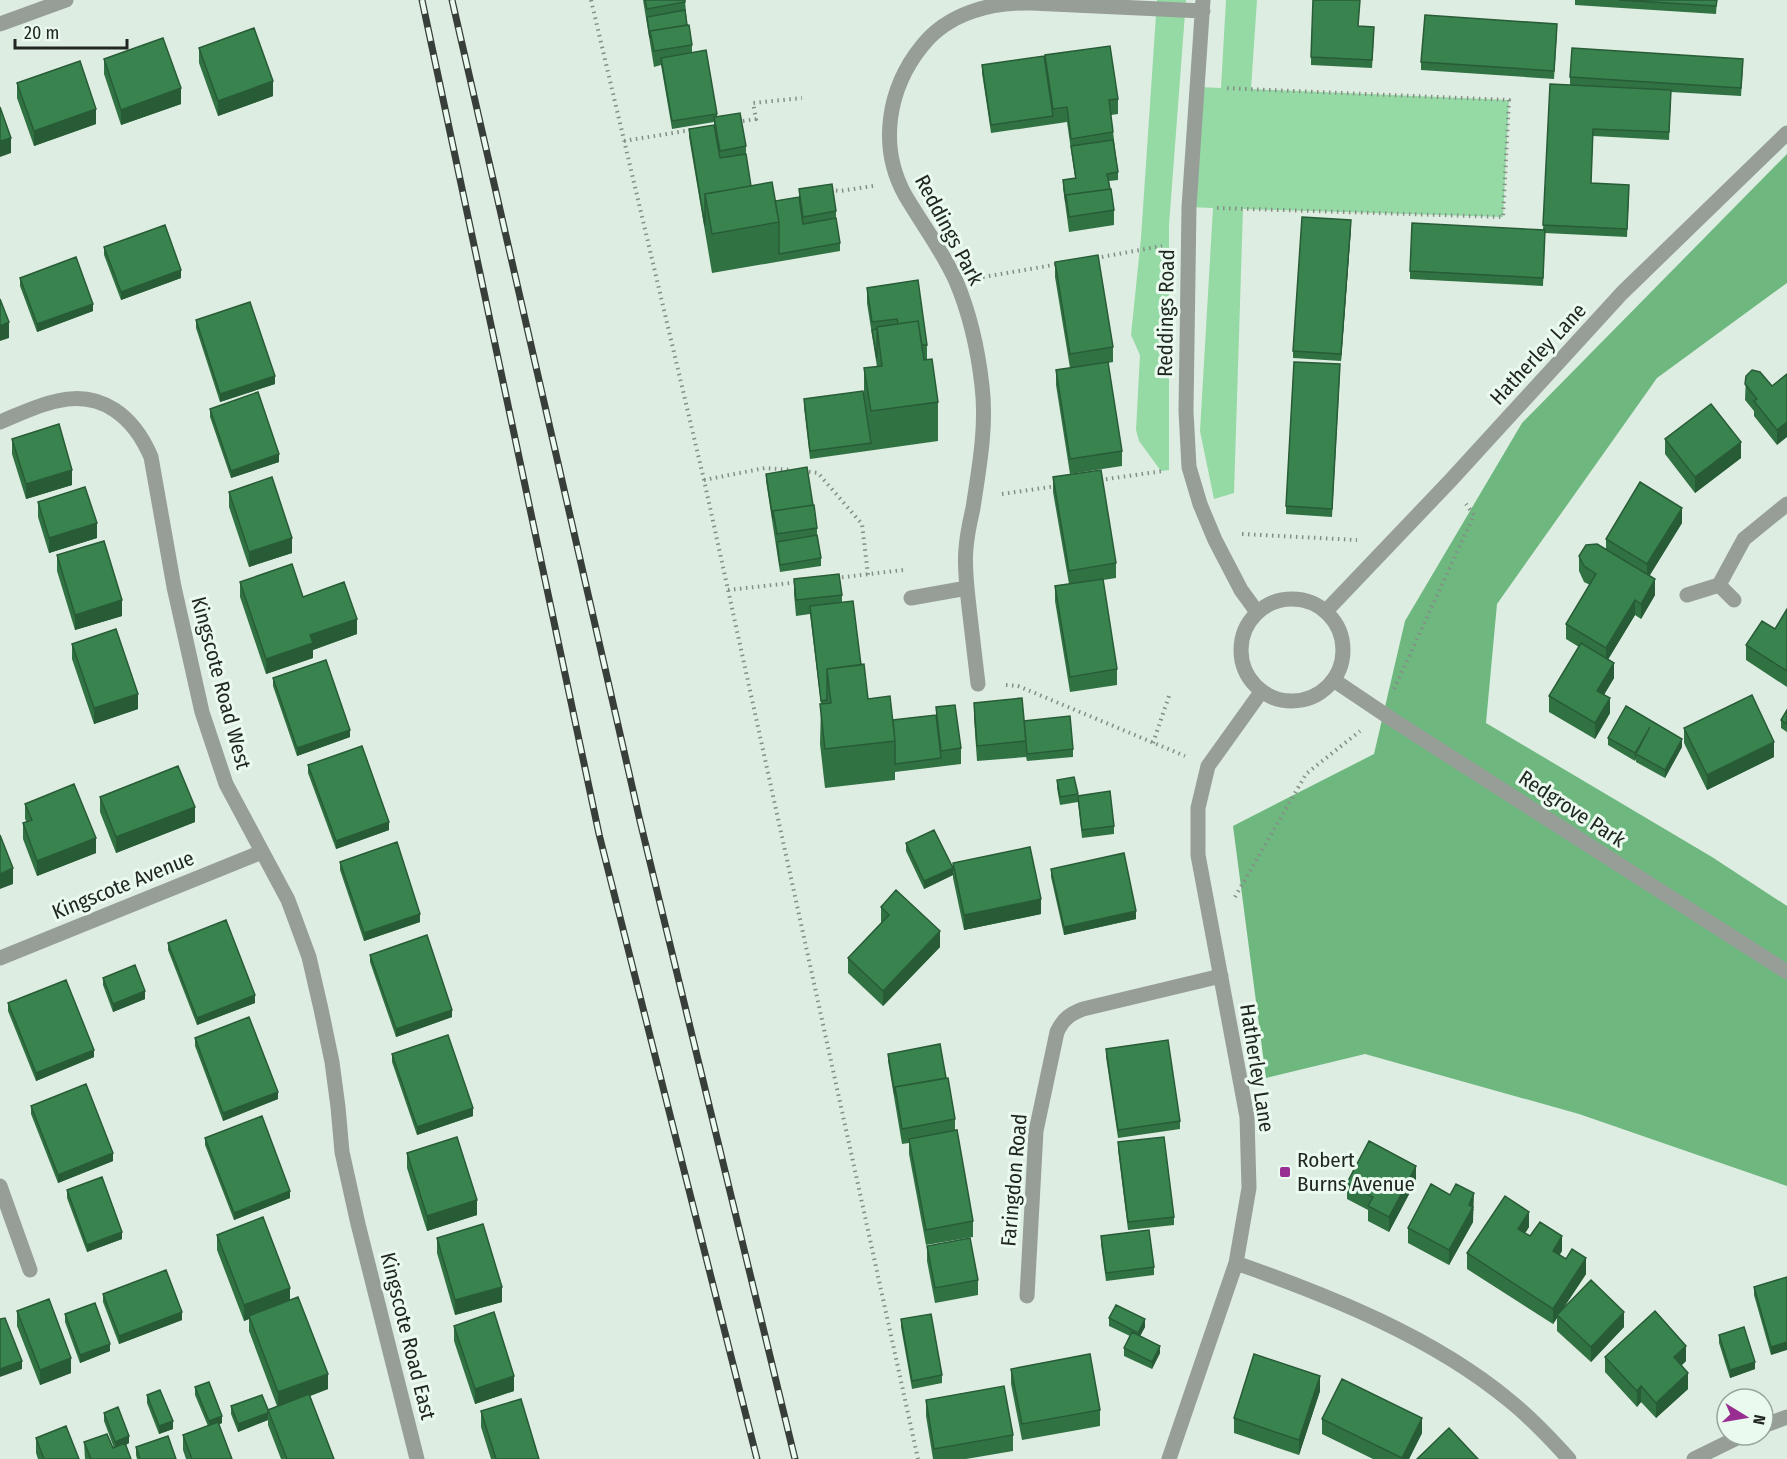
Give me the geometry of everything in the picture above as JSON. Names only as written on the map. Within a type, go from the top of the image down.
[{"type":"street","points":[[0,24],[42,4],[66,0]]},
{"type":"street","name":"Reddings Park","points":[[978,684],[967,588],[966,549],[983,427],[983,391],[979,357],[969,318],[956,282],[940,249],[899,181],[890,148],[889,124],[893,100],[900,80],[924,43],[962,15],[984,7],[1008,2],[1203,5]]},
{"type":"street","name":"Reddings Road","points":[[1203,5],[1189,207],[1186,411],[1189,467],[1203,512],[1215,540],[1241,590],[1257,612]]},
{"type":"street","name":"Hatherley Lane","points":[[1327,610],[1450,482],[1622,293],[1787,133]]},
{"type":"street","name":"Kingscote Road West","points":[[0,422],[56,401],[90,400],[106,405],[121,414],[144,440],[151,457],[174,587],[202,712],[226,784],[288,900],[309,957],[332,1062],[342,1152],[358,1224]]},
{"type":"street","points":[[1687,595],[1719,585],[1744,539],[1787,504]]},
{"type":"street","points":[[1719,585],[1734,600]]},
{"type":"street","points":[[911,598],[967,588]]},
{"type":"street","points":[[1279,599],[1304,599],[1327,610],[1341,632],[1344,657],[1335,681],[1314,698],[1296,701],[1287,702],[1261,692],[1247,675],[1240,653],[1244,630],[1257,612],[1279,599]]},
{"type":"street","name":"Redgrove Park","points":[[1335,681],[1787,972]]},
{"type":"street","name":"Hatherley Lane","points":[[1169,1459],[1236,1263],[1249,1188],[1247,1117],[1198,855],[1198,808],[1208,766],[1261,692]]},
{"type":"street","name":"Kingscote Avenue","points":[[0,958],[262,852]]},
{"type":"street","name":"Faringdon Road","points":[[1027,1296],[1036,1131],[1057,1032],[1062,1022],[1071,1013],[1083,1009],[1221,976]]},
{"type":"street","points":[[0,1186],[30,1270]]},
{"type":"street","name":"Kingscote Road East","points":[[358,1224],[417,1459]]},
{"type":"street","points":[[1236,1263],[1323,1295],[1427,1344],[1470,1371],[1510,1401],[1569,1459]]},
{"type":"street","points":[[1694,1459],[1718,1447]]},
{"type":"path","points":[[591,0],[704,480],[918,1459]]},
{"type":"path","points":[[1189,207],[1503,217],[1509,100],[1197,87]]},
{"type":"path","points":[[734,122],[756,119],[753,103],[802,98]]},
{"type":"path","points":[[624,141],[701,128]]},
{"type":"path","points":[[828,190],[840,191],[899,181]]},
{"type":"path","points":[[1095,258],[1188,242]]},
{"type":"path","points":[[956,282],[1060,264]]},
{"type":"path","points":[[1091,481],[1189,467]]},
{"type":"path","points":[[704,480],[765,468],[818,473],[862,524],[868,575]]},
{"type":"path","points":[[974,498],[1067,485]]},
{"type":"path","points":[[1215,540],[1236,533],[1359,541],[1380,555]]},
{"type":"path","points":[[833,579],[909,569],[911,598]]},
{"type":"path","points":[[728,590],[809,581]]},
{"type":"path","points":[[978,684],[1018,686],[1208,766]]},
{"type":"path","points":[[1153,743],[1169,696]]},
{"type":"green space","points":[[1157,0],[1186,0],[1169,225],[1169,470],[1161,471],[1139,441],[1136,430],[1140,355],[1131,335],[1141,238]]},
{"type":"green space","points":[[1226,0],[1257,0],[1251,89],[1509,100],[1503,217],[1243,209],[1234,493],[1214,499],[1200,431],[1213,208],[1189,207],[1198,87],[1221,88]]},
{"type":"green space","points":[[1787,154],[1787,283],[1657,378],[1497,604],[1486,723],[1712,857],[1787,906],[1787,1186],[1579,1114],[1365,1054],[1266,1078],[1233,826],[1374,754],[1405,621],[1522,423]]},
{"type":"building","points":[[645,0],[685,0],[685,2],[647,9]]},
{"type":"building","points":[[1313,0],[1360,0],[1358,26],[1374,27],[1372,60],[1311,57]]},
{"type":"building","points":[[1619,0],[1717,0],[1716,6]]},
{"type":"building","points":[[685,10],[687,25],[650,31],[650,38],[647,17]]},
{"type":"building","points":[[1425,15],[1557,24],[1554,71],[1421,62]]},
{"type":"building","points":[[689,25],[692,45],[654,51],[650,31]]},
{"type":"building","points":[[254,28],[273,81],[218,101],[199,48]]},
{"type":"building","points":[[163,38],[181,88],[121,110],[104,59]]},
{"type":"building","points":[[1110,46],[1118,99],[1109,100],[1113,132],[1071,139],[1067,107],[1053,109],[1045,55]]},
{"type":"building","points":[[1572,48],[1743,59],[1741,88],[1570,77]]},
{"type":"building","points":[[706,50],[717,114],[672,121],[661,58]]},
{"type":"building","points":[[1044,56],[1053,116],[991,125],[982,65]]},
{"type":"building","points":[[80,61],[96,109],[34,131],[17,83]]},
{"type":"building","points":[[1550,84],[1671,90],[1669,132],[1593,129],[1591,183],[1629,185],[1627,229],[1543,225]]},
{"type":"building","points":[[0,107],[11,138],[0,141]]},
{"type":"building","points":[[740,113],[746,146],[720,151],[714,117]]},
{"type":"building","points":[[714,125],[720,158],[746,154],[751,186],[705,194],[705,226],[689,129]]},
{"type":"building","points":[[1113,140],[1118,172],[1107,174],[1110,189],[1066,195],[1066,203],[1063,180],[1076,178],[1071,146]]},
{"type":"building","points":[[772,182],[779,222],[712,234],[705,194]]},
{"type":"building","points":[[832,184],[836,211],[803,217],[799,189]]},
{"type":"building","points":[[1111,189],[1114,210],[1069,217],[1066,195]]},
{"type":"building","points":[[799,197],[803,224],[836,218],[840,243],[779,254],[779,222],[775,201]]},
{"type":"building","points":[[1302,217],[1351,220],[1341,354],[1293,351]]},
{"type":"building","points":[[1412,223],[1545,230],[1543,278],[1410,271]]},
{"type":"building","points":[[165,225],[181,270],[121,292],[104,247]]},
{"type":"building","points":[[1098,255],[1113,347],[1070,354],[1055,262]]},
{"type":"building","points":[[76,257],[93,304],[37,324],[20,278]]},
{"type":"building","points":[[918,280],[927,345],[922,345],[918,321],[898,324],[897,319],[872,322],[867,288]]},
{"type":"building","points":[[0,299],[9,322],[0,326]]},
{"type":"building","points":[[250,302],[275,376],[220,394],[196,320]]},
{"type":"building","points":[[918,321],[924,360],[932,359],[938,402],[871,411],[864,368],[882,366],[877,327]]},
{"type":"building","points":[[877,329],[877,359],[872,330]]},
{"type":"building","points":[[1108,362],[1122,451],[1070,459],[1056,370]]},
{"type":"building","points":[[1294,362],[1340,364],[1332,509],[1286,506]]},
{"type":"building","points":[[1752,370],[1760,372],[1772,386],[1787,374],[1787,422],[1777,430],[1754,401],[1757,399],[1745,384],[1746,376]]},
{"type":"building","points":[[863,391],[871,443],[810,451],[804,399]]},
{"type":"building","points":[[258,392],[279,454],[231,471],[210,409]]},
{"type":"building","points":[[1711,404],[1741,442],[1695,477],[1665,439]]},
{"type":"building","points":[[59,424],[72,470],[26,484],[12,439]]},
{"type":"building","points":[[807,467],[813,505],[773,511],[773,519],[766,474]]},
{"type":"building","points":[[1101,470],[1116,563],[1069,571],[1053,477]]},
{"type":"building","points":[[272,477],[292,538],[249,552],[229,492]]},
{"type":"building","points":[[1640,482],[1682,508],[1647,564],[1606,539]]},
{"type":"building","points":[[85,487],[97,523],[49,538],[38,502]]},
{"type":"building","points":[[814,505],[817,528],[777,534],[773,511]]},
{"type":"building","points":[[817,535],[821,558],[780,565],[777,542]]},
{"type":"building","points":[[104,541],[122,600],[75,615],[57,555]]},
{"type":"building","points":[[1597,544],[1655,579],[1641,604],[1635,600],[1606,648],[1566,624],[1596,574],[1584,566],[1579,556],[1586,545]]},
{"type":"building","points":[[292,564],[303,597],[344,582],[357,619],[310,635],[313,643],[266,659],[240,582]]},
{"type":"building","points":[[839,574],[842,595],[796,600],[794,579]]},
{"type":"building","points":[[1103,579],[1117,669],[1070,677],[1055,586]]},
{"type":"building","points":[[853,601],[861,665],[827,669],[827,700],[821,701],[810,606]]},
{"type":"building","points":[[1787,609],[1787,671],[1746,645],[1762,621],[1775,629]]},
{"type":"building","points":[[116,629],[138,694],[94,708],[72,644]]},
{"type":"building","points":[[1581,643],[1614,663],[1597,691],[1610,698],[1595,723],[1549,696]]},
{"type":"building","points":[[326,660],[350,730],[297,748],[273,678]]},
{"type":"building","points":[[864,664],[868,699],[890,696],[895,741],[825,749],[820,704],[831,703],[827,669]]},
{"type":"building","points":[[1752,695],[1774,742],[1707,775],[1684,728]]},
{"type":"building","points":[[1022,698],[1026,741],[977,746],[974,703]]},
{"type":"building","points":[[955,705],[961,748],[941,751],[936,707]]},
{"type":"building","points":[[1626,706],[1682,739],[1665,770],[1636,754],[1650,727],[1635,753],[1608,738]]},
{"type":"building","points":[[1787,710],[1787,724],[1781,720]]},
{"type":"building","points":[[936,715],[941,758],[895,764],[893,720]]},
{"type":"building","points":[[1070,716],[1073,749],[1027,754],[1024,721]]},
{"type":"building","points":[[362,746],[389,822],[336,841],[308,765]]},
{"type":"building","points":[[178,766],[195,807],[116,837],[100,797]]},
{"type":"building","points":[[1074,777],[1078,794],[1060,797],[1057,780]]},
{"type":"building","points":[[74,784],[96,838],[37,861],[23,823],[32,820],[25,804]]},
{"type":"building","points":[[1110,791],[1114,826],[1082,830],[1078,796]]},
{"type":"building","points":[[934,830],[953,868],[924,881],[906,843]]},
{"type":"building","points":[[0,835],[13,868],[0,874]]},
{"type":"building","points":[[397,842],[420,914],[364,933],[340,862]]},
{"type":"building","points":[[1030,847],[1041,899],[964,915],[953,863]]},
{"type":"building","points":[[1124,853],[1136,911],[1064,927],[1051,869]]},
{"type":"building","points":[[896,890],[940,931],[883,991],[848,958],[889,915],[881,907]]},
{"type":"building","points":[[226,920],[255,995],[197,1018],[168,943]]},
{"type":"building","points":[[427,935],[452,1010],[396,1029],[370,955]]},
{"type":"building","points":[[135,965],[145,991],[113,1004],[103,978]]},
{"type":"building","points":[[66,980],[94,1050],[36,1073],[8,1003]]},
{"type":"building","points":[[249,1017],[278,1092],[223,1113],[195,1038]]},
{"type":"building","points":[[448,1035],[473,1108],[417,1127],[392,1054]]},
{"type":"building","points":[[1168,1040],[1180,1121],[1118,1130],[1106,1049]]},
{"type":"building","points":[[940,1044],[946,1078],[895,1087],[895,1095],[888,1054]]},
{"type":"building","points":[[948,1078],[955,1119],[902,1129],[895,1087]]},
{"type":"building","points":[[86,1084],[113,1153],[58,1175],[31,1106]]},
{"type":"building","points":[[262,1116],[290,1191],[234,1213],[205,1138]]},
{"type":"building","points":[[957,1130],[973,1221],[926,1230],[909,1139]]},
{"type":"building","points":[[457,1137],[477,1200],[427,1216],[407,1153]]},
{"type":"building","points":[[1164,1137],[1174,1217],[1128,1222],[1118,1142]]},
{"type":"building","points":[[1369,1141],[1416,1166],[1389,1217],[1368,1206],[1373,1197],[1347,1183]]},
{"type":"building","points":[[102,1177],[122,1232],[87,1245],[67,1190]]},
{"type":"building","points":[[1431,1184],[1450,1195],[1456,1184],[1474,1193],[1469,1205],[1473,1207],[1449,1250],[1408,1228]]},
{"type":"building","points":[[1505,1196],[1529,1212],[1518,1229],[1530,1236],[1540,1222],[1562,1236],[1553,1251],[1566,1259],[1572,1249],[1586,1258],[1553,1309],[1467,1253]]},
{"type":"building","points":[[263,1217],[290,1288],[244,1305],[217,1235]]},
{"type":"building","points":[[483,1224],[502,1287],[455,1300],[437,1238]]},
{"type":"building","points":[[1149,1230],[1154,1267],[1106,1273],[1101,1236]]},
{"type":"building","points":[[970,1238],[978,1280],[935,1288],[927,1246]]},
{"type":"building","points":[[166,1270],[182,1312],[119,1336],[103,1294]]},
{"type":"building","points":[[1787,1277],[1787,1342],[1771,1347],[1754,1287]]},
{"type":"building","points":[[1591,1280],[1624,1312],[1591,1347],[1557,1315]]},
{"type":"building","points":[[298,1297],[328,1374],[278,1392],[249,1316]]},
{"type":"building","points":[[49,1299],[71,1358],[40,1370],[17,1311]]},
{"type":"building","points":[[95,1303],[110,1344],[80,1355],[65,1314]]},
{"type":"building","points":[[1116,1305],[1145,1319],[1138,1333],[1109,1318]]},
{"type":"building","points":[[1655,1311],[1686,1346],[1674,1357],[1688,1373],[1656,1403],[1641,1386],[1637,1391],[1605,1357]]},
{"type":"building","points":[[494,1312],[514,1376],[475,1389],[454,1326]]},
{"type":"building","points":[[931,1314],[942,1375],[912,1381],[901,1319]]},
{"type":"building","points":[[5,1318],[22,1361],[0,1369],[0,1319]]},
{"type":"building","points":[[1744,1327],[1755,1362],[1730,1370],[1719,1335]]},
{"type":"building","points":[[1132,1332],[1160,1346],[1152,1362],[1124,1348]]},
{"type":"building","points":[[1090,1354],[1100,1410],[1022,1424],[1011,1369]]},
{"type":"building","points":[[1254,1354],[1320,1376],[1299,1440],[1234,1418]]},
{"type":"building","points":[[1342,1379],[1422,1418],[1402,1458],[1322,1419]]},
{"type":"building","points":[[209,1382],[222,1416],[209,1421],[195,1387]]},
{"type":"building","points":[[1004,1386],[1013,1435],[934,1449],[926,1400]]},
{"type":"building","points":[[160,1390],[173,1421],[159,1426],[147,1395]]},
{"type":"building","points":[[309,1394],[334,1459],[287,1459],[268,1410]]},
{"type":"building","points":[[262,1395],[269,1412],[268,1410],[268,1413],[238,1424],[231,1406]]},
{"type":"building","points":[[521,1399],[539,1459],[496,1459],[481,1411]]},
{"type":"building","points":[[118,1407],[129,1436],[115,1442],[104,1413]]},
{"type":"building","points":[[218,1422],[232,1459],[192,1459],[183,1435]]},
{"type":"building","points":[[66,1426],[79,1459],[44,1459],[36,1438]]},
{"type":"building","points":[[1449,1428],[1478,1459],[1417,1459]]},
{"type":"building","points":[[107,1434],[113,1448],[125,1443],[131,1459],[91,1459],[84,1442]]},
{"type":"building","points":[[168,1436],[176,1459],[140,1459],[136,1447]]},
{"type":"railway","points":[[422,0],[599,834],[757,1459]]},
{"type":"railway","points":[[452,0],[640,821],[795,1459]]},
{"type":"place","name":"Robert Burns Avenue","points":[[1285,1172]]}]
